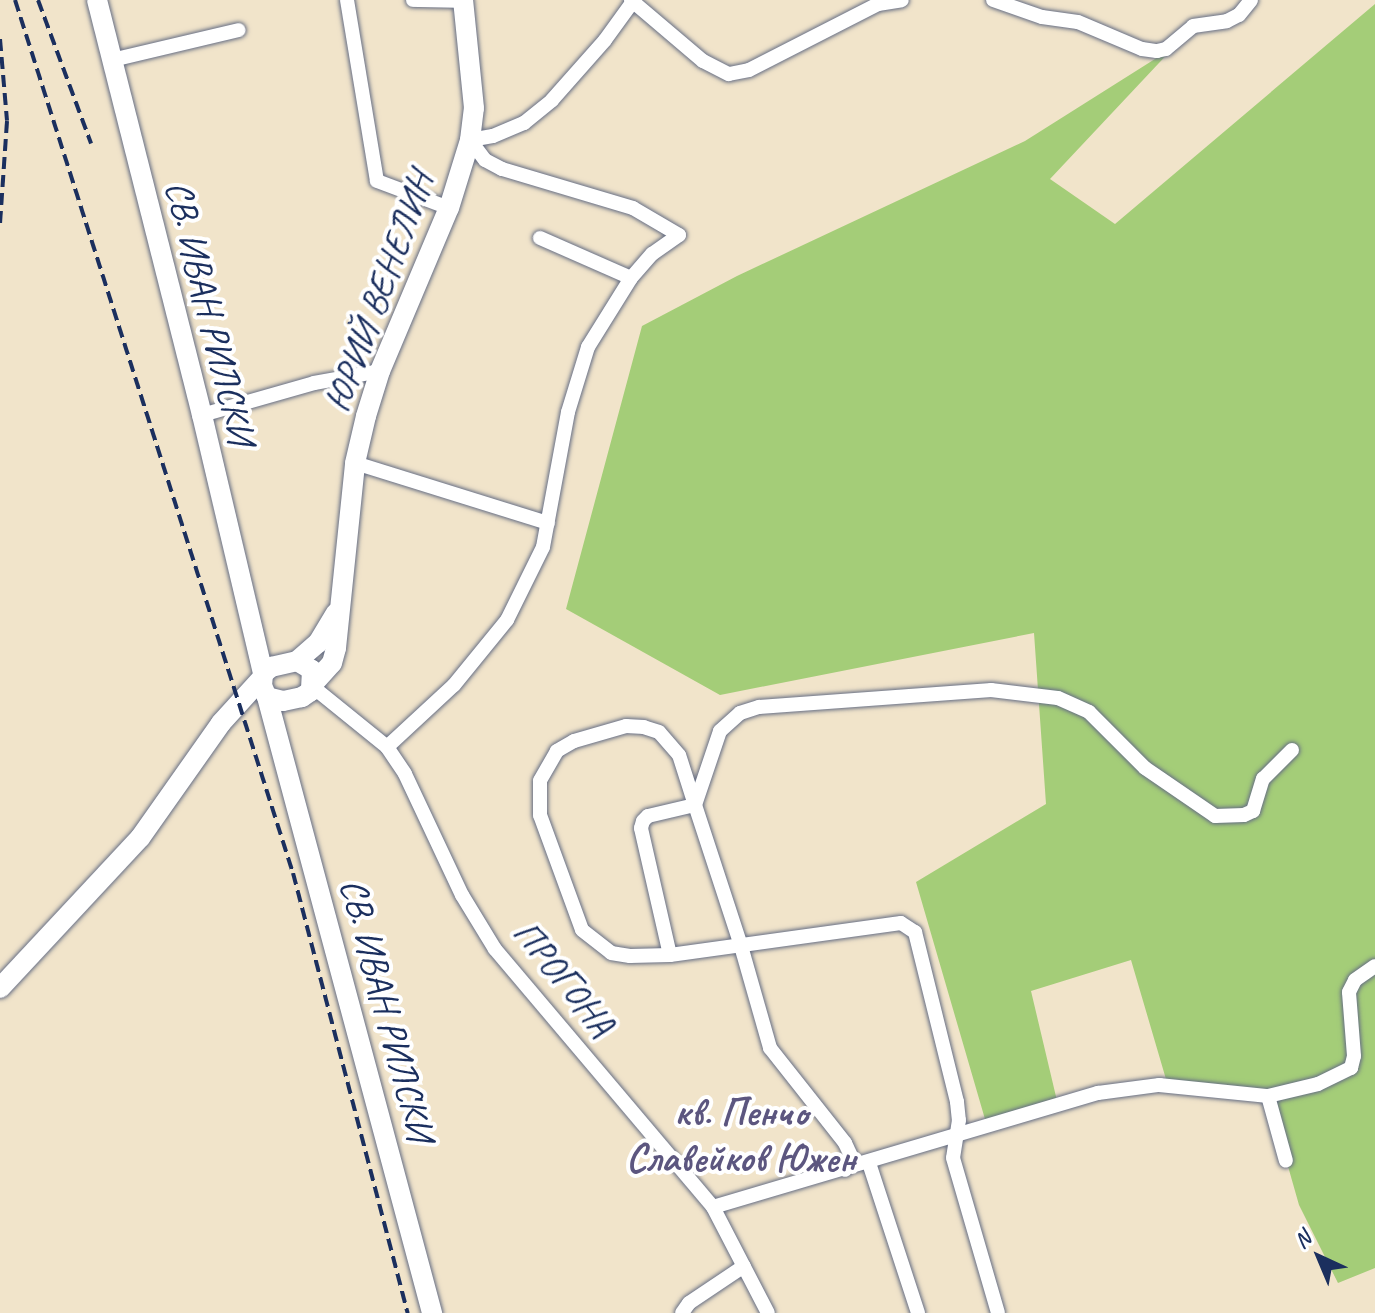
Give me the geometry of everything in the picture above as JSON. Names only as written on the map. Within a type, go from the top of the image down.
[{"type":"street","name":"СВ. ИВАН РИЛСКИ","points":[[97,0],[202,415],[253,644],[277,724],[432,1313]]},
{"type":"street","points":[[347,0],[377,181],[449,208]]},
{"type":"street","points":[[413,0],[463,0]]},
{"type":"street","name":"ЮРИЙ ВЕНЕЛИН","points":[[313,686],[335,654],[355,463],[380,371],[449,208],[470,140],[474,108],[463,0]]},
{"type":"street","points":[[387,747],[485,651],[507,620],[543,547],[577,377],[598,326],[631,278],[652,254],[679,235],[633,208],[502,169],[485,160],[470,140],[493,136],[524,123],[552,100],[633,1],[703,61],[729,74],[749,70],[878,4],[902,0]]},
{"type":"street","points":[[993,0],[1042,17],[1078,22],[1142,49],[1157,51],[1166,49],[1203,21],[1227,21],[1239,15],[1251,0]]},
{"type":"street","points":[[112,60],[239,30]]},
{"type":"street","points":[[540,238],[631,278]]},
{"type":"street","points":[[202,415],[314,383],[380,371]]},
{"type":"street","points":[[355,463],[548,523]]},
{"type":"street","name":"ЮРИЙ ВЕНЕЛИН","points":[[297,661],[318,643],[338,609]]},
{"type":"street","points":[[0,988],[140,838],[221,723],[266,686],[297,661],[312,670],[313,686],[302,697],[266,686]]},
{"type":"street","name":"ПРОГОНА","points":[[313,686],[387,747],[405,774],[462,895],[495,949],[713,1207],[768,1313]]},
{"type":"street","points":[[695,805],[720,731],[740,713],[759,707],[991,690],[1058,698],[1089,712],[1145,768],[1215,816],[1244,815],[1253,811],[1263,779],[1292,750]]},
{"type":"street","points":[[845,1170],[851,1156],[845,1143],[770,1048],[741,946],[679,755],[659,732],[626,726],[574,741],[557,751],[540,781],[540,815],[582,930],[611,953],[646,958],[741,946],[901,923],[915,932],[957,1102],[953,1158],[998,1313]]},
{"type":"street","points":[[670,955],[641,828],[648,816],[695,805]]},
{"type":"street","points":[[713,1207],[1098,1093],[1159,1085],[1268,1096],[1318,1084],[1351,1068],[1354,1056],[1349,992],[1355,980],[1375,966]]},
{"type":"street","points":[[1268,1096],[1286,1161]]},
{"type":"street","points":[[869,1163],[918,1313]]},
{"type":"street","points":[[682,1313],[689,1303],[744,1266]]},
{"type":"green space","points":[[1375,4],[1375,1268],[1338,1283],[1299,1205],[1268,1096],[1168,1086],[1131,960],[1031,991],[1058,1105],[987,1126],[916,882],[1046,804],[1034,633],[720,695],[566,609],[642,326],[737,276],[1025,141],[1174,47],[1050,179],[1115,224]]},
{"type":"railway","points":[[15,0],[293,873],[408,1313]]},
{"type":"railway","points":[[38,0],[91,143]]},
{"type":"railway","points":[[0,39],[7,121],[0,224]]},
{"type":"district","name":"кв. Пенчо Славейков Южен","points":[[741,1135]]}]
